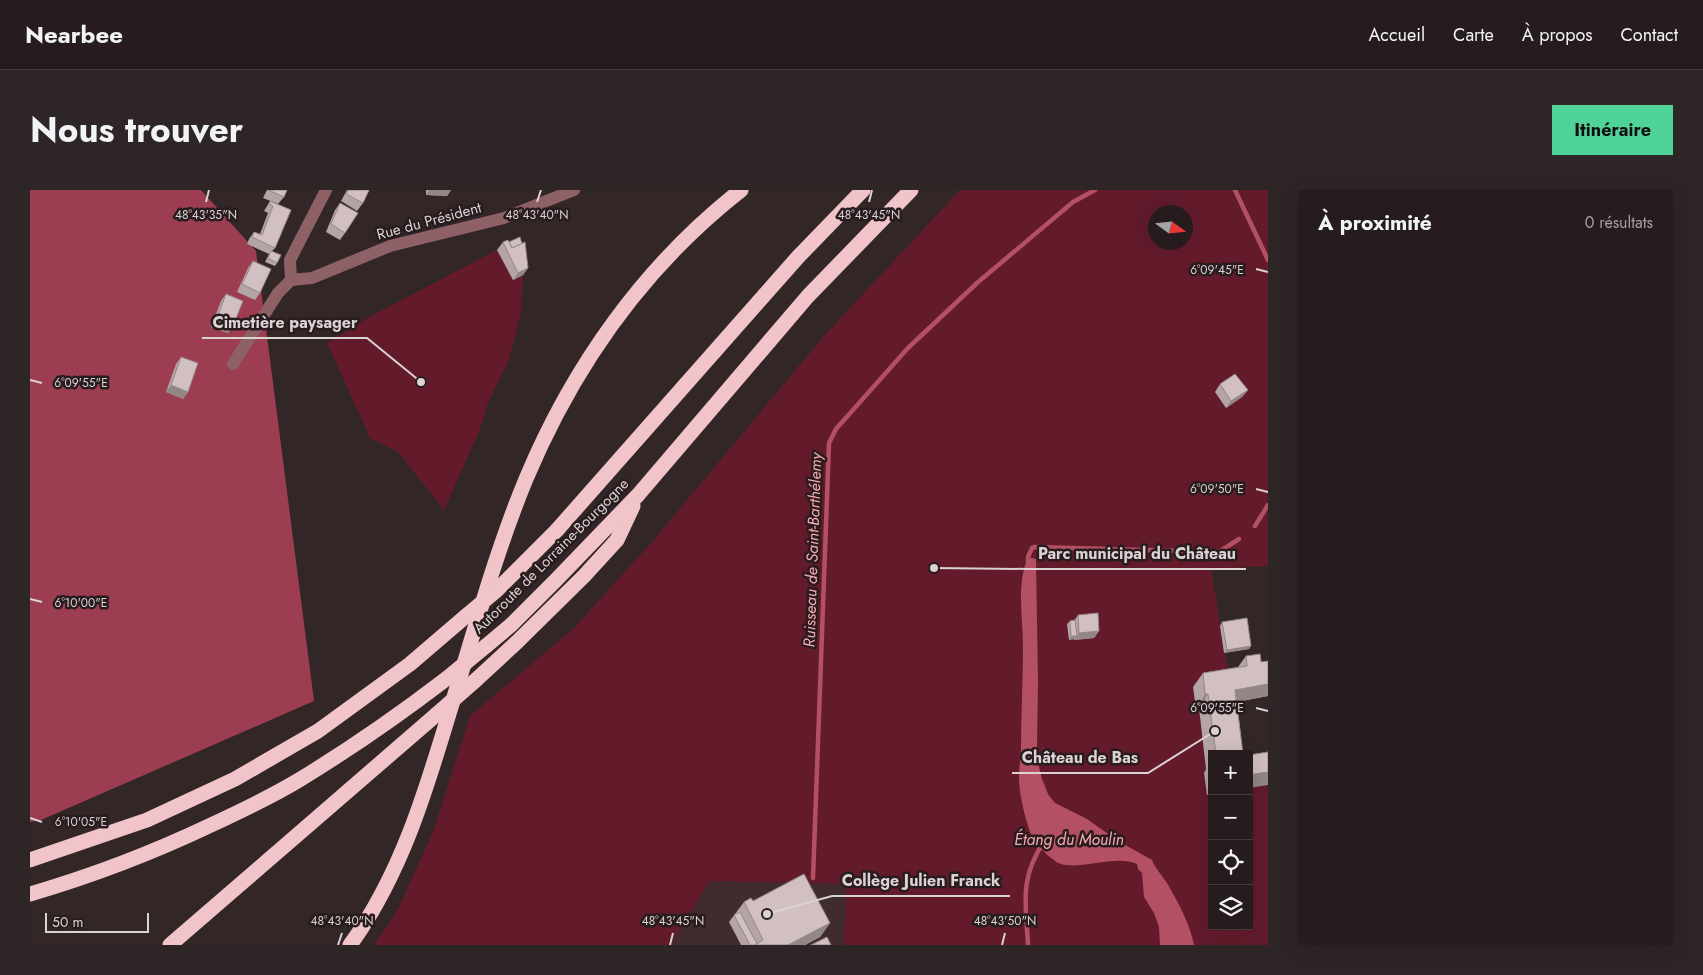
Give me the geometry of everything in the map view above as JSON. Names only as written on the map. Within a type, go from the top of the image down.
[{"type":"highway","points":[[350,945],[382,893],[404,847],[439,749],[501,545],[540,445],[563,400],[613,321],[642,284],[702,222],[741,190]]},
{"type":"highway","name":"Autoroute de Lorraine-Bourgogne","points":[[30,860],[147,820],[235,779],[318,731],[410,664],[497,590],[557,530],[798,257],[863,190]]},
{"type":"highway","name":"Autoroute de Lorraine-Bourgogne","points":[[30,894],[108,870],[160,849],[250,807],[298,781],[349,749],[393,720],[446,679],[511,624],[638,495],[808,296],[911,190]]},
{"type":"highway","points":[[170,945],[477,680],[578,583],[617,540],[638,495]]},
{"type":"street","points":[[233,364],[278,293],[291,280],[290,260],[326,190]]},
{"type":"street","name":"Rue du Président","points":[[291,280],[312,278],[390,246],[504,218],[574,190]]},
{"type":"shaded area","points":[[30,190],[201,190],[256,251],[314,701],[41,820],[30,822]]},
{"type":"shaded area","points":[[960,190],[1268,190],[1268,566],[1211,569],[1228,670],[1196,708],[1199,708],[1208,777],[1208,930],[1253,930],[1253,787],[1268,785],[1268,945],[844,945],[846,884],[710,881],[670,945],[374,945],[396,913],[433,832],[470,716],[574,628],[651,543],[823,337]]},
{"type":"shaded area","points":[[497,250],[513,280],[523,275],[521,314],[508,362],[488,403],[479,432],[444,510],[398,452],[370,438],[327,343],[369,317]]},
{"type":"shaded area","points":[[710,881],[846,884],[844,945],[670,945]]},
{"type":"water","name":"Étang du Moulin","points":[[1028,557],[1036,559],[1037,745],[1038,763],[1048,794],[1055,803],[1087,819],[1118,841],[1152,860],[1167,883],[1187,921],[1194,945],[1160,945],[1159,927],[1154,913],[1144,897],[1142,873],[1138,869],[1137,864],[1128,861],[1117,861],[1083,865],[1063,864],[1055,861],[1043,851],[1031,834],[1022,803],[1019,777],[1023,659],[1021,590],[1024,568]]},
{"type":"building","points":[[268,190],[287,190],[284,197]]},
{"type":"building","points":[[348,190],[369,190],[363,203],[346,194]]},
{"type":"building","points":[[270,201],[291,210],[275,248],[252,237],[254,232],[262,235],[273,206],[269,204]]},
{"type":"building","points":[[340,203],[358,213],[345,233],[331,224]]},
{"type":"building","points":[[520,237],[522,244],[512,248],[509,242]]},
{"type":"building","points":[[508,240],[512,248],[525,242],[528,268],[518,273],[503,242]]},
{"type":"building","points":[[271,251],[281,255],[277,263],[268,258]]},
{"type":"building","points":[[253,261],[271,269],[260,293],[242,284]]},
{"type":"building","points":[[226,294],[243,301],[233,326],[216,320]]},
{"type":"building","points":[[181,357],[198,363],[188,392],[171,385]]},
{"type":"building","points":[[1235,374],[1248,390],[1231,401],[1220,384]]},
{"type":"building","points":[[1098,613],[1099,631],[1079,633],[1078,615]]},
{"type":"building","points":[[1247,618],[1251,646],[1227,650],[1222,622]]},
{"type":"building","points":[[1075,620],[1077,636],[1071,636],[1070,621]]},
{"type":"building","points":[[1260,654],[1261,662],[1268,661],[1268,684],[1235,690],[1242,750],[1215,750],[1208,694],[1205,694],[1203,673],[1247,666],[1246,656]]},
{"type":"building","points":[[1268,752],[1268,772],[1253,774],[1253,754]]},
{"type":"building","points":[[804,874],[830,923],[788,945],[755,945],[763,940],[744,902],[751,898],[753,901]]},
{"type":"building","points":[[740,912],[757,944],[755,945],[750,945],[734,915]]},
{"type":"building","points":[[827,937],[831,945],[811,945]]},
{"type":"waterway","name":"Ruisseau de Saint-Barthélemy","points":[[813,878],[829,443],[836,429],[908,348],[977,283],[1073,202],[1095,190]]},
{"type":"waterway","name":"Ruisseau de Saint-Barthélemy","points":[[1235,190],[1268,260]]},
{"type":"waterway","name":"Ruisseau de Saint-Barthélemy","points":[[1255,526],[1268,505]]},
{"type":"waterway","name":"Ruisseau de Saint-Barthélemy","points":[[1028,563],[1028,557],[1032,548],[1035,547],[1219,552],[1239,539]]},
{"type":"waterway","name":"Ruisseau de Saint-Barthélemy","points":[[1028,945],[1027,881],[1035,856],[1043,843]]},
{"type":"place","name":"Cimetière paysager","points":[[421,382]]},
{"type":"place","name":"Parc municipal du Château","points":[[934,568]]},
{"type":"place","name":"Château de Bas","points":[[1215,731]]},
{"type":"place","name":"Collège Julien Franck","points":[[767,914]]}]
